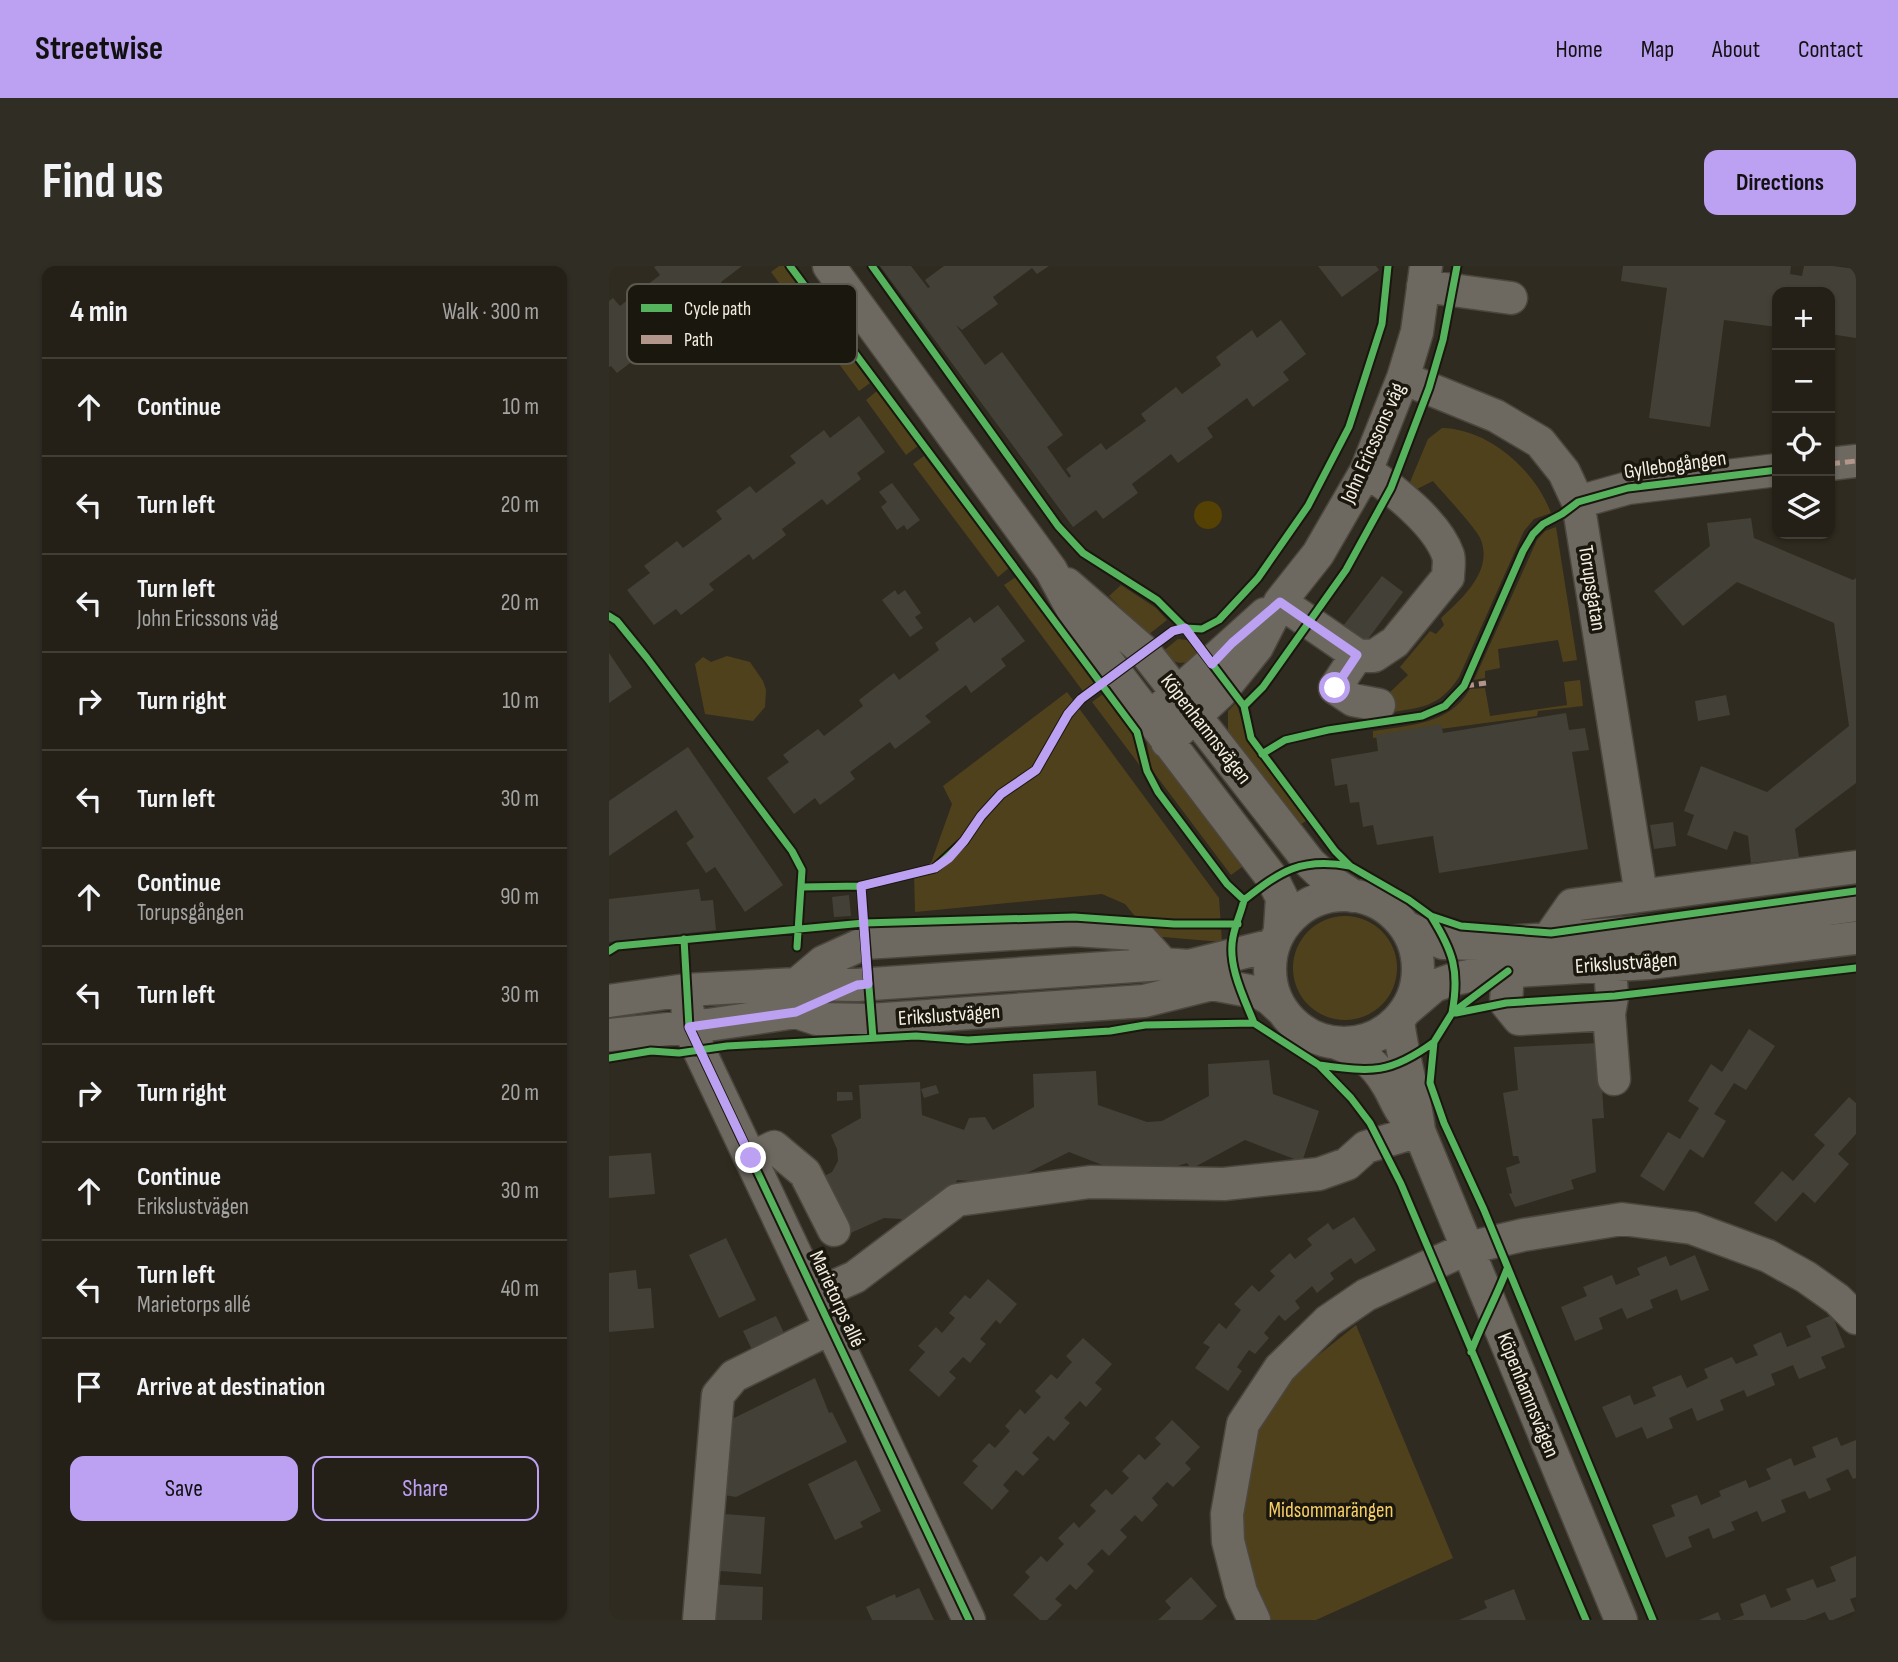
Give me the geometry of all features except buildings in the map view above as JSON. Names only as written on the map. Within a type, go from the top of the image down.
[{"type":"street","name":"Köpenhamnsvägen","points":[[829,266],[842,284]]},
{"type":"street","points":[[1425,276],[1511,299]]},
{"type":"street","name":"John Ericssons väg","points":[[1158,730],[1187,705],[1220,693],[1257,647],[1280,602],[1318,554],[1366,471],[1403,379],[1416,332],[1425,276]]},
{"type":"street","name":"Köpenhamnsvägen","points":[[857,304],[1051,570],[1084,631],[1272,878],[1282,898],[1270,968],[1273,990],[1283,1011],[1306,1033],[1359,1052],[1386,1083],[1400,1110],[1419,1131]]},
{"type":"street","name":"Torupsgatan","points":[[1403,379],[1496,416],[1540,442],[1565,472],[1578,502],[1641,894]]},
{"type":"street","points":[[1835,463],[1856,461]]},
{"type":"street","points":[[1280,602],[1357,655],[1374,656],[1395,642],[1448,577],[1448,555],[1432,529],[1391,488],[1366,471]]},
{"type":"street","name":"Gyllebogången","points":[[1578,502],[1628,488],[1772,471]]},
{"type":"street","name":"Köpenhamnsvägen","points":[[1051,570],[1145,652],[1310,863],[1327,879],[1353,896]]},
{"type":"street","points":[[1357,655],[1335,688],[1353,700],[1379,705]]},
{"type":"street","name":"Erikslustvägen","points":[[1546,940],[1572,905],[1856,867]]},
{"type":"street","name":"Köpenhamnsvägen","points":[[1277,937],[1304,906],[1327,897],[1353,896],[1370,900],[1386,908],[1405,927],[1418,964],[1415,988],[1402,1015],[1380,1034],[1359,1042],[1337,1043]]},
{"type":"street","name":"Erikslustvägen","points":[[1405,927],[1427,938],[1448,944],[1546,940],[1693,928],[1856,905]]},
{"type":"street","points":[[796,998],[823,962],[865,943],[1075,930],[1136,934],[1163,964]]},
{"type":"street","name":"Erikslustvägen","points":[[609,1035],[689,1027],[796,998],[857,985],[1163,964],[1189,966],[1277,937]]},
{"type":"street","name":"Erikslustvägen","points":[[1402,1015],[1434,986],[1484,973],[1649,963],[1856,938]]},
{"type":"street","points":[[1610,965],[1612,997],[1609,1014],[1614,1079]]},
{"type":"street","points":[[1099,968],[1183,992]]},
{"type":"street","points":[[1508,971],[1506,1003],[1519,1019],[1609,1014]]},
{"type":"street","name":"Erikslustvägen","points":[[609,1001],[686,990],[796,998],[817,1019],[870,1020],[1144,1002],[1212,984],[1260,993],[1283,1011]]},
{"type":"street","name":"Marietorps allé","points":[[686,990],[689,1027],[968,1620]]},
{"type":"street","name":"Köpenhamnsvägen","points":[[1402,1015],[1403,1062],[1416,1108],[1419,1131],[1621,1620]]},
{"type":"street","points":[[815,1295],[855,1278],[957,1200],[1090,1181],[1224,1184],[1319,1174],[1347,1164],[1366,1147],[1419,1131]]},
{"type":"street","points":[[751,1158],[774,1147],[805,1172],[834,1230]]},
{"type":"street","points":[[1254,1620],[1241,1592],[1228,1541],[1227,1514],[1243,1424],[1280,1368],[1328,1321],[1366,1295],[1468,1248],[1523,1235],[1622,1219],[1692,1228],[1777,1261],[1837,1299],[1856,1318]]},
{"type":"street","points":[[699,1620],[718,1395],[734,1376],[831,1328]]},
{"type":"green space","points":[[784,266],[797,284],[780,284],[771,272]]},
{"type":"green space","points":[[839,364],[856,364],[870,383],[859,391]]},
{"type":"green space","points":[[877,391],[918,446],[906,455],[866,400]]},
{"type":"green space","points":[[1442,428],[1477,436],[1508,455],[1534,482],[1551,513],[1534,519],[1524,531],[1459,677],[1452,687],[1428,704],[1388,713],[1392,706],[1390,692],[1408,675],[1400,667],[1430,631],[1436,634],[1444,625],[1441,618],[1473,584],[1483,563],[1484,552],[1478,535],[1433,481],[1417,489],[1410,482],[1428,439]]},
{"type":"green space","points":[[924,456],[1009,568],[998,577],[913,464]]},
{"type":"green space","points":[[1556,527],[1577,660],[1563,662],[1558,640],[1498,649],[1500,668],[1485,671],[1485,678],[1474,680],[1537,540],[1545,531]]},
{"type":"green space","points":[[1016,577],[1097,686],[1085,694],[1004,585]]},
{"type":"green space","points":[[1121,585],[1156,608],[1167,620],[1148,635],[1109,596]]},
{"type":"green space","points":[[1178,639],[1187,640],[1201,657],[1180,663],[1166,657],[1162,652]]},
{"type":"green space","points":[[727,656],[750,662],[763,681],[766,690],[765,707],[753,721],[705,714],[695,664],[703,657],[711,662]]},
{"type":"green space","points":[[1580,680],[1583,706],[1538,711],[1537,716],[1373,738],[1373,731],[1414,725],[1440,717],[1461,701],[1470,689],[1485,688],[1490,716],[1567,705],[1564,682]]},
{"type":"green space","points":[[1110,691],[1249,862],[1231,875],[1155,774],[1151,767],[1146,738]]},
{"type":"green space","points":[[1067,692],[1219,898],[1222,942],[1151,936],[1125,904],[1102,894],[915,912],[914,873],[931,863],[952,804],[943,786]]},
{"type":"green space","points":[[1103,694],[1133,736],[1141,767],[1092,702]]},
{"type":"green space","points":[[1236,703],[1252,748],[1306,821],[1295,828],[1228,734],[1228,711]]},
{"type":"green space","points":[[1345,916],[1365,920],[1382,931],[1393,948],[1397,968],[1393,988],[1382,1005],[1365,1016],[1345,1020],[1325,1016],[1308,1005],[1297,988],[1293,968],[1297,948],[1308,931],[1325,920]]},
{"type":"green space","name":"Midsommarängen","points":[[1356,1325],[1453,1558],[1316,1620],[1262,1620],[1234,1512],[1256,1432],[1291,1377]]},
{"type":"shaded area","points":[[1208,501],[1218,505],[1222,515],[1218,525],[1208,529],[1198,525],[1194,515],[1198,505]]},
{"type":"marked path","points":[[1835,463],[1856,461]]},
{"type":"marked path","points":[[1464,686],[1486,683]]},
{"type":"cycle path","points":[[790,266],[803,284]]},
{"type":"cycle path","points":[[872,266],[1058,526],[1083,553],[1157,600],[1185,628],[1244,706],[1251,738],[1335,851],[1350,866],[1431,916],[1461,926],[1551,933],[1856,891]]},
{"type":"cycle path","points":[[803,887],[861,886],[935,868],[964,841],[981,816],[1001,794],[1036,770],[1068,714],[1081,699],[1173,631],[1185,628],[1202,629],[1219,620],[1258,578],[1308,506],[1349,427],[1382,324],[1388,266]]},
{"type":"cycle path","points":[[1244,706],[1263,687],[1346,570],[1391,488],[1429,388],[1443,340],[1457,266]]},
{"type":"cycle path","points":[[857,356],[1137,732],[1147,771],[1158,792],[1227,884],[1244,900],[1233,937],[1232,959],[1237,981],[1254,1023]]},
{"type":"cycle path","points":[[1262,754],[1285,740],[1328,730],[1422,716],[1445,706],[1464,686],[1533,534],[1543,524],[1578,502],[1628,488],[1772,471]]},
{"type":"cycle path","points":[[609,616],[617,621],[647,658],[792,851],[802,870],[797,947]]},
{"type":"cycle path","points":[[1244,900],[1281,874],[1305,865],[1318,863],[1350,866]]},
{"type":"cycle path","points":[[861,886],[873,1038]]},
{"type":"cycle path","points":[[1431,916],[1445,940],[1453,962],[1455,985],[1452,1013]]},
{"type":"cycle path","points":[[609,951],[617,946],[864,923],[1074,917],[1174,924],[1238,924]]},
{"type":"cycle path","points":[[684,939],[689,1027],[969,1620]]},
{"type":"cycle path","points":[[1456,1013],[1506,1003],[1615,996],[1856,968]]},
{"type":"cycle path","points":[[1508,971],[1452,1013],[1434,1042],[1430,1083],[1444,1123],[1484,1210],[1653,1620]]},
{"type":"cycle path","points":[[609,1058],[651,1051],[679,1053],[727,1046],[916,1036],[968,1040],[1110,1031],[1145,1025],[1254,1023],[1319,1065],[1351,1098],[1370,1123],[1401,1184],[1586,1620]]},
{"type":"cycle path","points":[[1319,1065],[1366,1070],[1392,1066],[1434,1042]]},
{"type":"cycle path","points":[[1471,1352],[1507,1269]]},
{"type":"route","points":[[751,1158],[689,1027],[796,1012],[857,985],[868,984],[861,886],[935,868],[949,858],[1001,794],[1036,770],[1068,714],[1081,699],[1173,631],[1185,628],[1212,664],[1280,602],[1357,655],[1335,688]]}]
